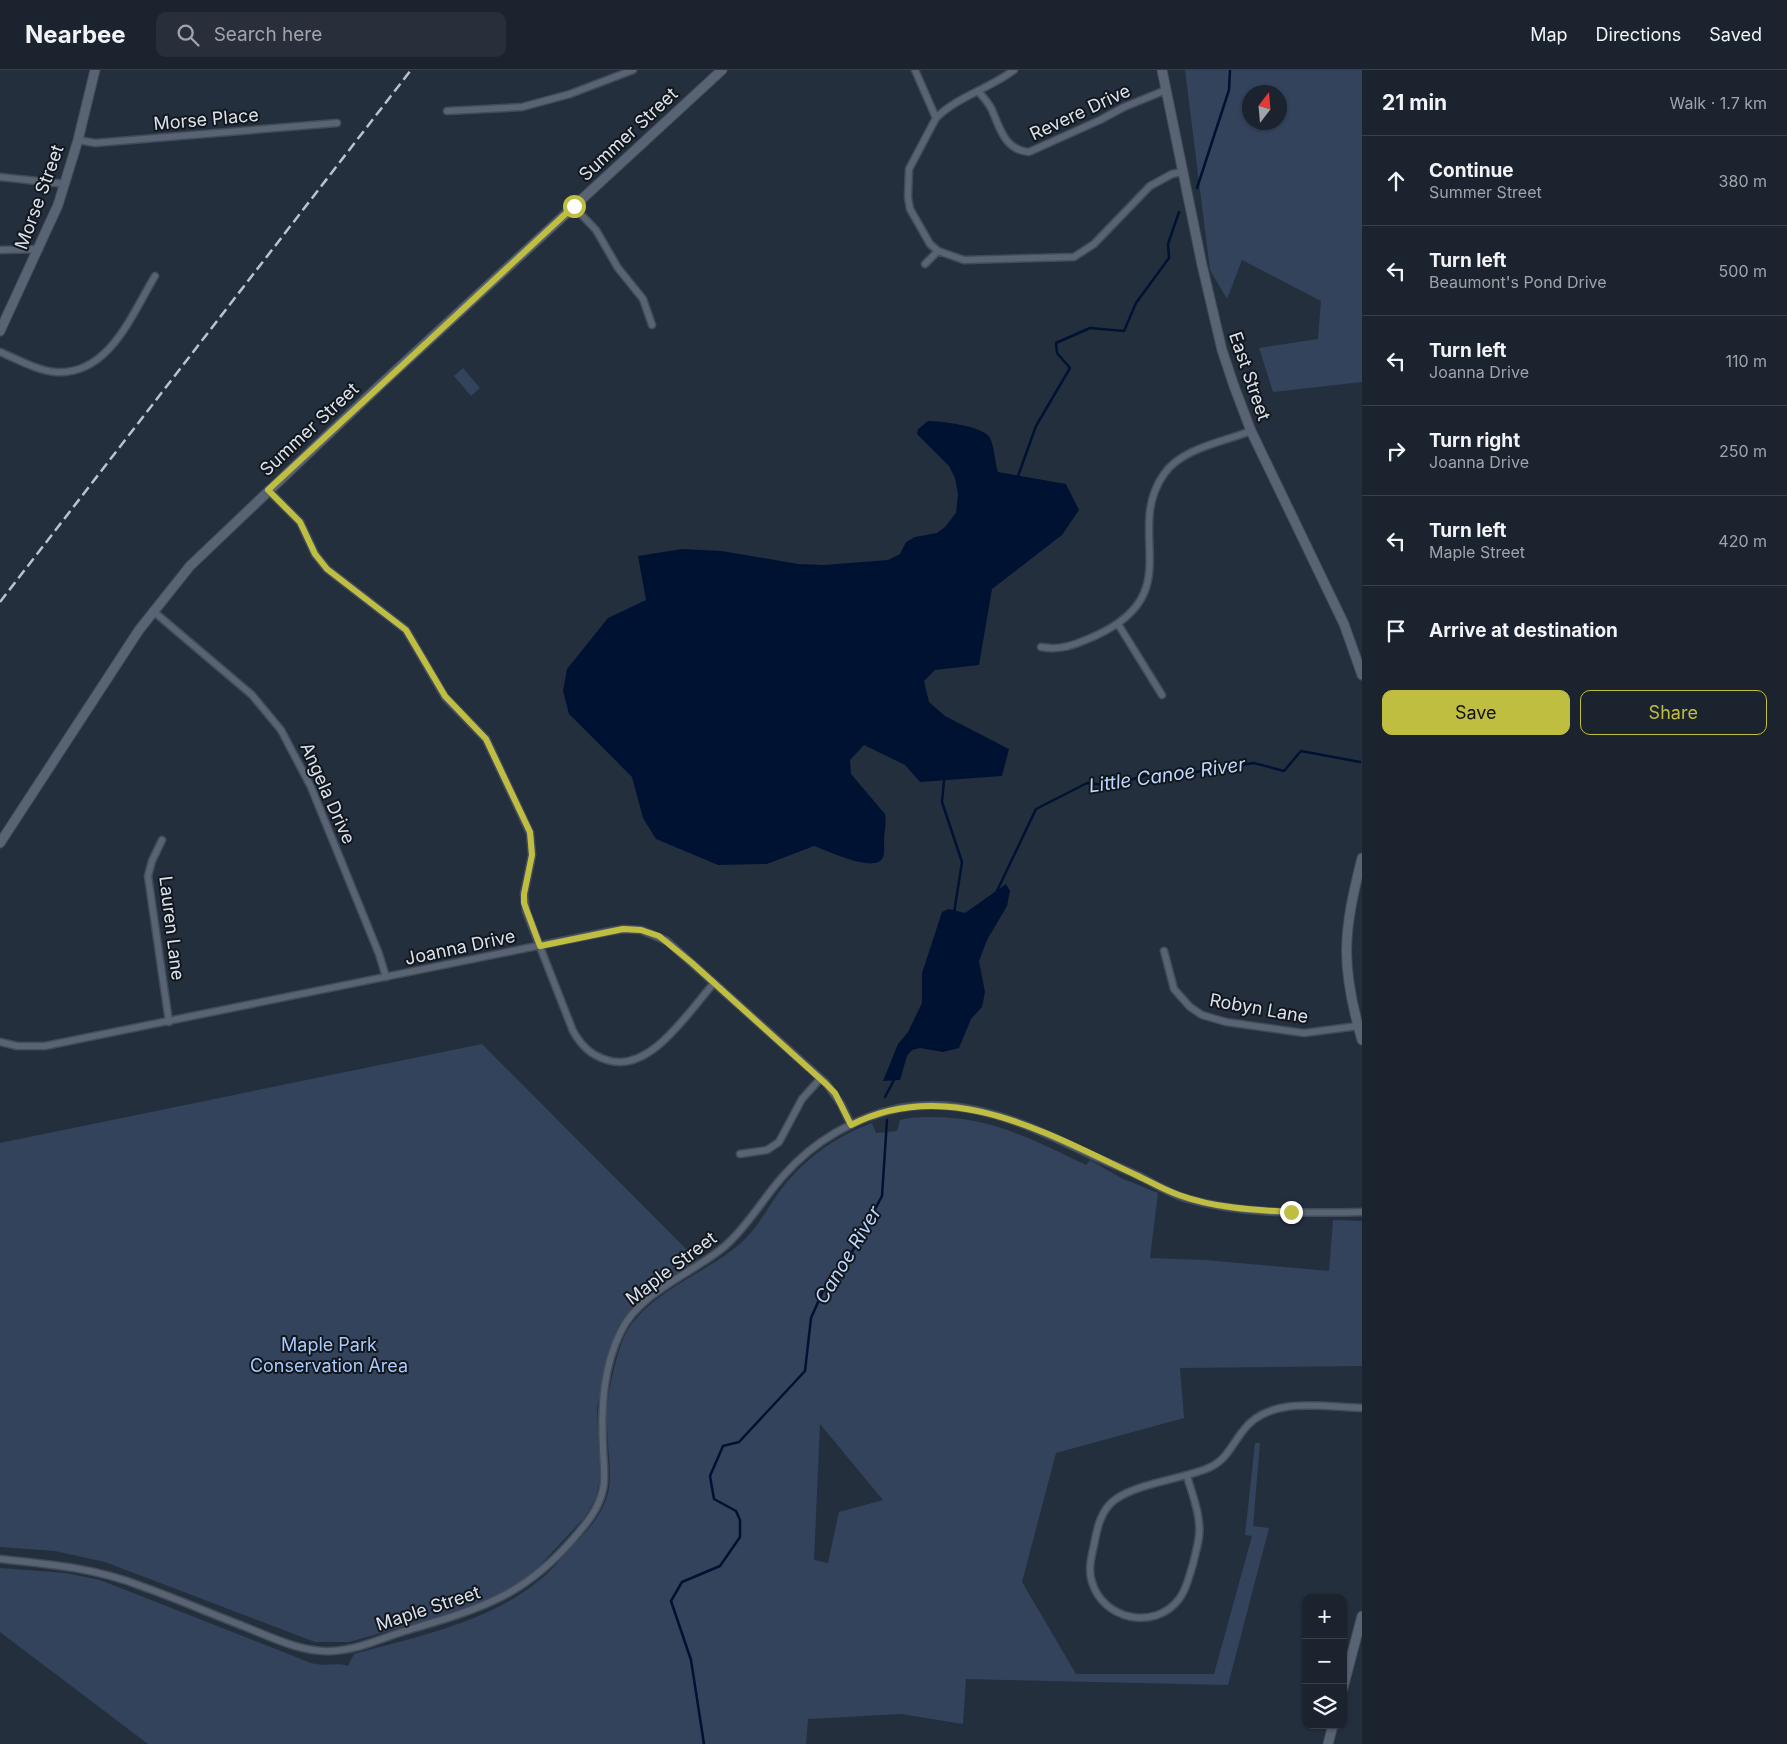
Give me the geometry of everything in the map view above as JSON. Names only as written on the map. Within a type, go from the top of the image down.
[{"type":"street","name":"Morse Street","points":[[0,331],[39,249],[65,184],[95,70]]},
{"type":"street","points":[[446,111],[522,107],[570,94],[632,70]]},
{"type":"street","name":"Summer Street","points":[[0,843],[153,611],[190,566],[268,490],[722,70]]},
{"type":"street","points":[[915,70],[936,118]]},
{"type":"street","points":[[1014,70],[957,101],[936,118],[909,169],[908,197],[910,209],[930,244],[938,251],[964,260],[1074,257],[1094,244],[1150,186],[1172,174],[1183,172]]},
{"type":"street","name":"East Street","points":[[1162,70],[1221,346],[1234,386],[1251,431],[1360,658],[1362,675]]},
{"type":"street","name":"Revere Drive","points":[[978,90],[991,108],[1007,142],[1013,148],[1029,152],[1124,107],[1166,90]]},
{"type":"street","name":"Morse Place","points":[[78,140],[95,143],[337,123]]},
{"type":"street","points":[[0,177],[65,184]]},
{"type":"street","points":[[574,206],[596,230],[618,268],[643,299],[652,324]]},
{"type":"street","points":[[0,250],[39,249]]},
{"type":"street","points":[[925,264],[938,251]]},
{"type":"street","points":[[0,352],[48,371],[60,372],[86,366],[102,356],[115,341],[155,276]]},
{"type":"street","points":[[1041,647],[1066,648],[1118,624],[1134,610],[1143,594],[1149,570],[1152,501],[1163,475],[1184,456],[1251,431]]},
{"type":"street","points":[[268,490],[300,522],[315,554],[327,569],[406,630],[445,696],[486,739],[530,832],[532,855],[524,903],[570,1024],[580,1042],[596,1056],[611,1062],[632,1062],[646,1056],[663,1041],[714,983]]},
{"type":"street","name":"Angela Drive","points":[[153,611],[252,695],[272,718],[290,744],[312,787],[379,954],[386,977]]},
{"type":"street","points":[[1118,624],[1162,695]]},
{"type":"street","name":"Lauren Lane","points":[[162,840],[152,861],[148,876],[169,1022]]},
{"type":"street","points":[[1361,861],[1359,878],[1349,914],[1345,949],[1348,986],[1362,1040]]},
{"type":"street","name":"Joanna Drive","points":[[0,1042],[26,1047],[45,1046],[623,929],[641,930],[666,941],[820,1079],[835,1093],[851,1125]]},
{"type":"street","name":"Robyn Lane","points":[[1164,951],[1174,989],[1190,1007],[1202,1015],[1226,1022],[1304,1033],[1358,1026]]},
{"type":"street","points":[[740,1154],[767,1150],[779,1142],[802,1099],[820,1079]]},
{"type":"street","name":"Maple Street","points":[[0,1559],[79,1568],[106,1574],[278,1639],[318,1651],[334,1651],[366,1644],[474,1611],[493,1602],[540,1573],[584,1527],[598,1504],[604,1484],[602,1406],[605,1384],[620,1333],[631,1316],[645,1302],[726,1245],[743,1229],[782,1177],[801,1157],[826,1139],[872,1115],[913,1106],[949,1105],[972,1108],[991,1112],[1035,1129],[1186,1198],[1228,1207],[1276,1211],[1362,1212]]},
{"type":"street","points":[[1187,1476],[1198,1514],[1200,1533],[1186,1588],[1176,1603],[1155,1616],[1137,1618],[1119,1614],[1100,1599],[1090,1577],[1090,1559],[1104,1512],[1112,1502],[1125,1493],[1210,1468],[1222,1461],[1248,1424],[1267,1412],[1293,1406],[1362,1408]]},
{"type":"street","points":[[1344,1684],[1362,1616]]},
{"type":"street","points":[[1328,1744],[1332,1729]]},
{"type":"green space","points":[[1185,70],[1362,70],[1362,382],[1273,392],[1259,348],[1318,339],[1321,301],[1242,260],[1227,299],[1210,270]]},
{"type":"green space","points":[[463,368],[480,388],[471,396],[454,376]]},
{"type":"green space","name":"Maple Park Conservation Area","points":[[482,1044],[697,1260],[638,1301],[618,1326],[611,1345],[597,1407],[600,1478],[596,1498],[585,1517],[531,1575],[487,1601],[431,1619],[349,1642],[315,1642],[105,1562],[55,1551],[0,1547],[0,1143]]},
{"type":"green space","points":[[935,1117],[980,1122],[1022,1135],[1086,1165],[1090,1160],[1121,1178],[1158,1193],[1150,1258],[1205,1260],[1329,1271],[1333,1220],[1362,1221],[1362,1366],[1180,1368],[1184,1418],[1056,1453],[1022,1582],[1076,1674],[1214,1674],[1252,1536],[1245,1535],[1255,1443],[1260,1443],[1253,1526],[1269,1528],[1228,1685],[966,1679],[963,1724],[901,1714],[808,1719],[806,1744],[148,1744],[0,1632],[0,1568],[66,1573],[100,1580],[311,1663],[321,1665],[339,1664],[348,1666],[354,1654],[426,1635],[496,1608],[517,1596],[552,1569],[587,1530],[603,1507],[610,1479],[607,1403],[616,1360],[626,1333],[637,1317],[667,1292],[734,1249],[757,1225],[791,1177],[821,1150],[844,1135],[872,1123],[876,1133],[897,1131],[900,1120]],"holes":[[[820,1424],[883,1500],[839,1512],[828,1563],[814,1560]]]},
{"type":"shaded area","points":[[928,421],[971,427],[986,434],[991,441],[998,472],[1066,484],[1079,510],[1062,535],[992,589],[979,665],[935,670],[924,681],[929,702],[945,716],[1009,749],[1002,776],[920,782],[905,765],[864,745],[850,760],[851,774],[885,814],[884,855],[879,862],[871,863],[851,860],[814,846],[767,864],[718,865],[656,839],[643,818],[632,777],[569,714],[563,691],[567,669],[608,618],[646,600],[638,556],[682,549],[722,551],[798,564],[824,565],[888,560],[900,554],[906,542],[915,537],[937,533],[945,527],[956,513],[958,494],[955,478],[949,466],[917,434],[918,429]]},
{"type":"shaded area","points":[[1006,884],[1010,891],[1007,906],[987,940],[979,961],[985,992],[982,1007],[971,1019],[959,1048],[943,1052],[920,1048],[912,1050],[907,1056],[900,1080],[883,1081],[898,1044],[908,1032],[922,1003],[922,973],[942,912],[949,909],[965,913]]},
{"type":"waterway","name":"Canoe River","points":[[1197,188],[1229,90],[1230,70]]},
{"type":"waterway","name":"Canoe River","points":[[1018,476],[1036,426],[1070,368],[1057,353],[1056,343],[1090,328],[1124,331],[1136,303],[1169,258],[1168,244],[1179,212]]},
{"type":"waterway","name":"Little Canoe River","points":[[996,893],[1036,809],[1087,783],[1112,786],[1149,774],[1176,775],[1254,763],[1284,771],[1301,751],[1360,762]]},
{"type":"waterway","name":"Canoe River","points":[[944,781],[942,802],[962,862],[954,913]]},
{"type":"waterway","name":"Canoe River","points":[[885,1097],[895,1078]]},
{"type":"waterway","name":"Canoe River","points":[[704,1744],[691,1660],[671,1601],[682,1582],[720,1566],[740,1537],[740,1520],[736,1511],[714,1499],[710,1476],[723,1446],[739,1442],[805,1371],[811,1318],[823,1291],[838,1278],[882,1196],[887,1120]]},
{"type":"railway","points":[[0,602],[411,70]]},
{"type":"route","points":[[574,206],[268,490],[300,522],[315,554],[327,569],[406,630],[439,688],[486,739],[530,832],[532,855],[525,886],[524,903],[529,922],[540,946],[623,929],[641,930],[659,936],[692,963],[826,1084],[835,1093],[851,1125],[872,1115],[913,1106],[949,1105],[972,1108],[991,1112],[1035,1129],[1186,1198],[1228,1207],[1291,1212]]}]
